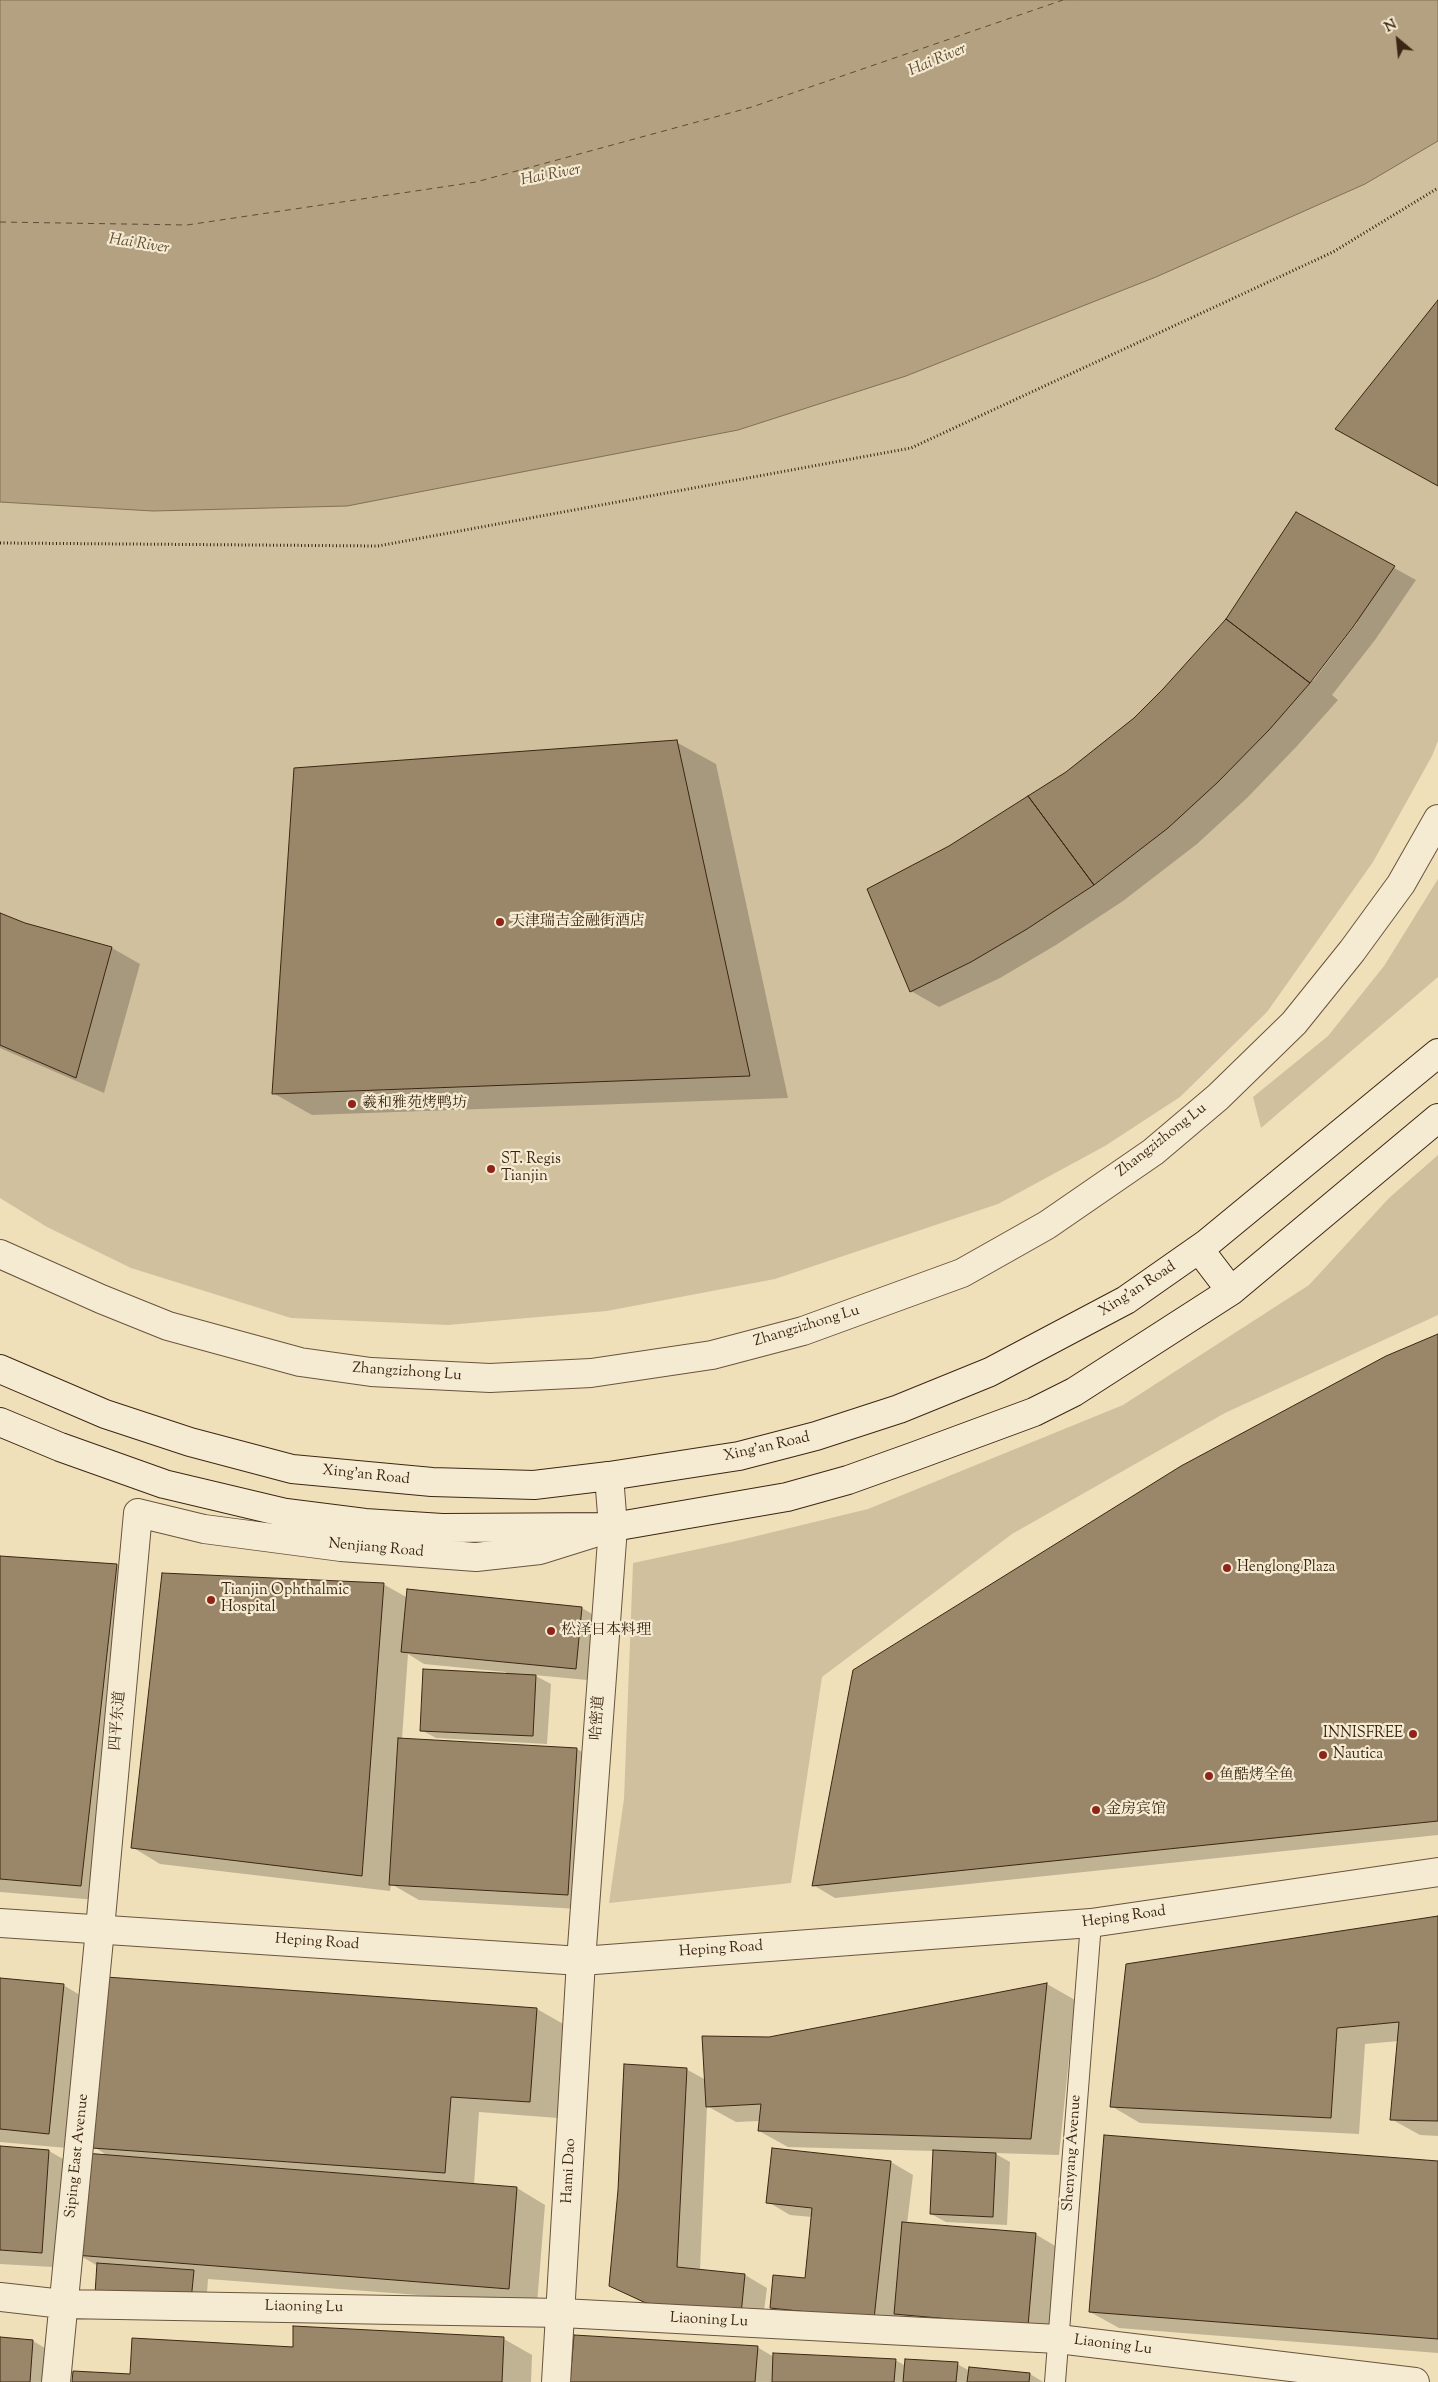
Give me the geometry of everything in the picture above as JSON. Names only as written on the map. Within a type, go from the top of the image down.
[{"type":"street","name":"Zhangzizhong Lu","points":[[0,1254],[100,1299],[168,1326],[300,1362],[371,1372],[490,1378],[592,1373],[712,1355],[803,1331],[962,1273],[1047,1226],[1153,1152],[1218,1097],[1294,1023],[1352,951],[1401,884],[1438,819]]},
{"type":"street","name":"Xing'an Road","points":[[0,1368],[105,1414],[190,1442],[292,1469],[423,1482],[534,1484],[608,1476],[739,1456],[816,1436],[899,1409],[990,1372],[1068,1333],[1126,1300],[1198,1249],[1438,1053]]},
{"type":"street","points":[[0,1422],[60,1448],[164,1484],[286,1513],[365,1523],[442,1528],[613,1527],[787,1496],[848,1480],[1034,1412],[1110,1370],[1231,1291],[1438,1118]]},
{"type":"street","points":[[1198,1249],[1231,1291]]},
{"type":"street","name":"哈密道","points":[[582,1960],[613,1527],[608,1476]]},
{"type":"street","name":"Nenjiang Road","points":[[138,1513],[204,1528],[331,1546],[476,1557],[540,1550],[613,1527]]},
{"type":"street","name":"四平东道","points":[[100,1929],[138,1513]]},
{"type":"street","name":"Heping Road","points":[[0,1923],[582,1960],[1091,1923],[1438,1872]]},
{"type":"street","name":"Siping East Avenue","points":[[56,2382],[100,1929]]},
{"type":"street","name":"Hami Dao","points":[[556,2382],[562,2313],[582,1960]]},
{"type":"street","name":"Liaoning Lu","points":[[0,2296],[63,2304],[562,2313],[1058,2339],[1416,2382]]},
{"type":"lane","name":"Shenyang Avenue","points":[[1055,2382],[1091,1923]]},
{"type":"path","points":[[0,543],[378,546],[911,448],[1333,252],[1438,188]]},
{"type":"shaded area","points":[[0,0],[1438,0],[1438,741],[1432,756],[1373,862],[1267,1012],[1180,1097],[1105,1146],[998,1204],[775,1279],[607,1311],[448,1325],[291,1318],[131,1268],[47,1227],[0,1198]]},
{"type":"shaded area","points":[[1438,879],[1438,977],[1261,1128],[1253,1097],[1328,1036],[1384,966]]},
{"type":"shaded area","points":[[1438,1155],[1438,1315],[1225,1413],[1012,1534],[822,1677],[791,1883],[609,1903],[624,1799],[633,1563],[736,1541],[868,1509],[1123,1405],[1309,1285],[1389,1198]]},
{"type":"water","name":"Hai River","points":[[0,0],[1438,0],[1438,141],[1365,184],[1156,277],[906,376],[738,430],[347,506],[153,511],[0,502]]},
{"type":"building","points":[[1438,300],[1438,486],[1335,429]]},
{"type":"building","points":[[1296,512],[1395,566],[1353,627],[1310,683],[1226,619]]},
{"type":"building","points":[[1226,619],[1310,683],[1269,730],[1218,782],[1168,828],[1094,885],[1028,796],[1066,772],[1134,718],[1163,689]]},
{"type":"building","name":"天津瑞吉金融街酒店","points":[[677,740],[750,1076],[272,1094],[294,768]]},
{"type":"building","points":[[1028,796],[1094,885],[1027,929],[971,962],[910,992],[867,889],[949,846]]},
{"type":"building","points":[[0,913],[25,923],[112,947],[76,1078],[0,1045]]},
{"type":"building","name":"Henglong Plaza","points":[[1438,1334],[1438,1821],[812,1886],[853,1670],[1181,1466],[1386,1356]]},
{"type":"building","points":[[0,1556],[117,1564],[81,1886],[0,1879]]},
{"type":"building","points":[[162,1573],[384,1583],[362,1876],[131,1848]]},
{"type":"building","points":[[407,1589],[582,1607],[576,1669],[401,1652]]},
{"type":"building","points":[[423,1669],[536,1675],[533,1736],[420,1731]]},
{"type":"building","points":[[398,1738],[577,1748],[568,1895],[389,1885]]},
{"type":"building","points":[[1438,1916],[1438,2121],[1390,2120],[1399,2022],[1337,2028],[1331,2118],[1110,2107],[1126,1964]]},
{"type":"building","points":[[106,1977],[537,2008],[530,2102],[451,2097],[445,2173],[92,2148]]},
{"type":"building","points":[[0,1978],[64,1984],[49,2134],[0,2129]]},
{"type":"building","points":[[1047,1983],[1031,2139],[758,2131],[761,2104],[706,2107],[702,2036],[769,2037]]},
{"type":"building","points":[[624,2064],[687,2068],[677,2267],[745,2274],[741,2314],[646,2303],[609,2286],[618,2190]]},
{"type":"building","points":[[1104,2135],[1438,2161],[1438,2339],[1089,2312]]},
{"type":"building","points":[[0,2146],[49,2150],[42,2253],[0,2250]]},
{"type":"building","points":[[772,2148],[891,2161],[874,2319],[770,2308],[773,2275],[805,2278],[812,2208],[766,2203]]},
{"type":"building","points":[[933,2150],[996,2153],[993,2217],[930,2214]]},
{"type":"building","points":[[84,2153],[517,2187],[509,2289],[75,2255]]},
{"type":"building","points":[[902,2222],[1036,2233],[1028,2326],[894,2314]]},
{"type":"building","points":[[97,2263],[194,2270],[191,2301],[95,2294]]},
{"type":"building","points":[[293,2326],[504,2337],[502,2382],[72,2382],[73,2371],[130,2374],[132,2338],[293,2347]]},
{"type":"building","points":[[574,2335],[758,2346],[755,2382],[570,2382]]},
{"type":"building","points":[[0,2337],[33,2340],[30,2382],[0,2382]]},
{"type":"building","points":[[773,2353],[896,2359],[894,2382],[772,2382]]},
{"type":"building","points":[[905,2359],[958,2362],[956,2382],[903,2382]]},
{"type":"building","points":[[969,2367],[1030,2373],[1029,2382],[967,2382]]},
{"type":"ferry route","points":[[0,222],[187,225],[476,182],[752,107],[1063,0]]},
{"type":"place","name":"天津瑞吉金融街酒店","points":[[500,922]]},
{"type":"place","name":"羲和雅苑烤鸭坊","points":[[352,1104]]},
{"type":"place","name":"ST. Regis Tianjin","points":[[491,1169]]},
{"type":"place","name":"Henglong Plaza","points":[[1227,1568]]},
{"type":"place","name":"Tianjin Ophthalmic Hospital","points":[[211,1600]]},
{"type":"place","name":"松泽日本料理","points":[[551,1631]]},
{"type":"place","name":"INNISFREE","points":[[1413,1734]]},
{"type":"place","name":"Nautica","points":[[1323,1755]]},
{"type":"place","name":"鱼酷烤全鱼","points":[[1209,1776]]},
{"type":"place","name":"金房宾馆","points":[[1096,1810]]}]
